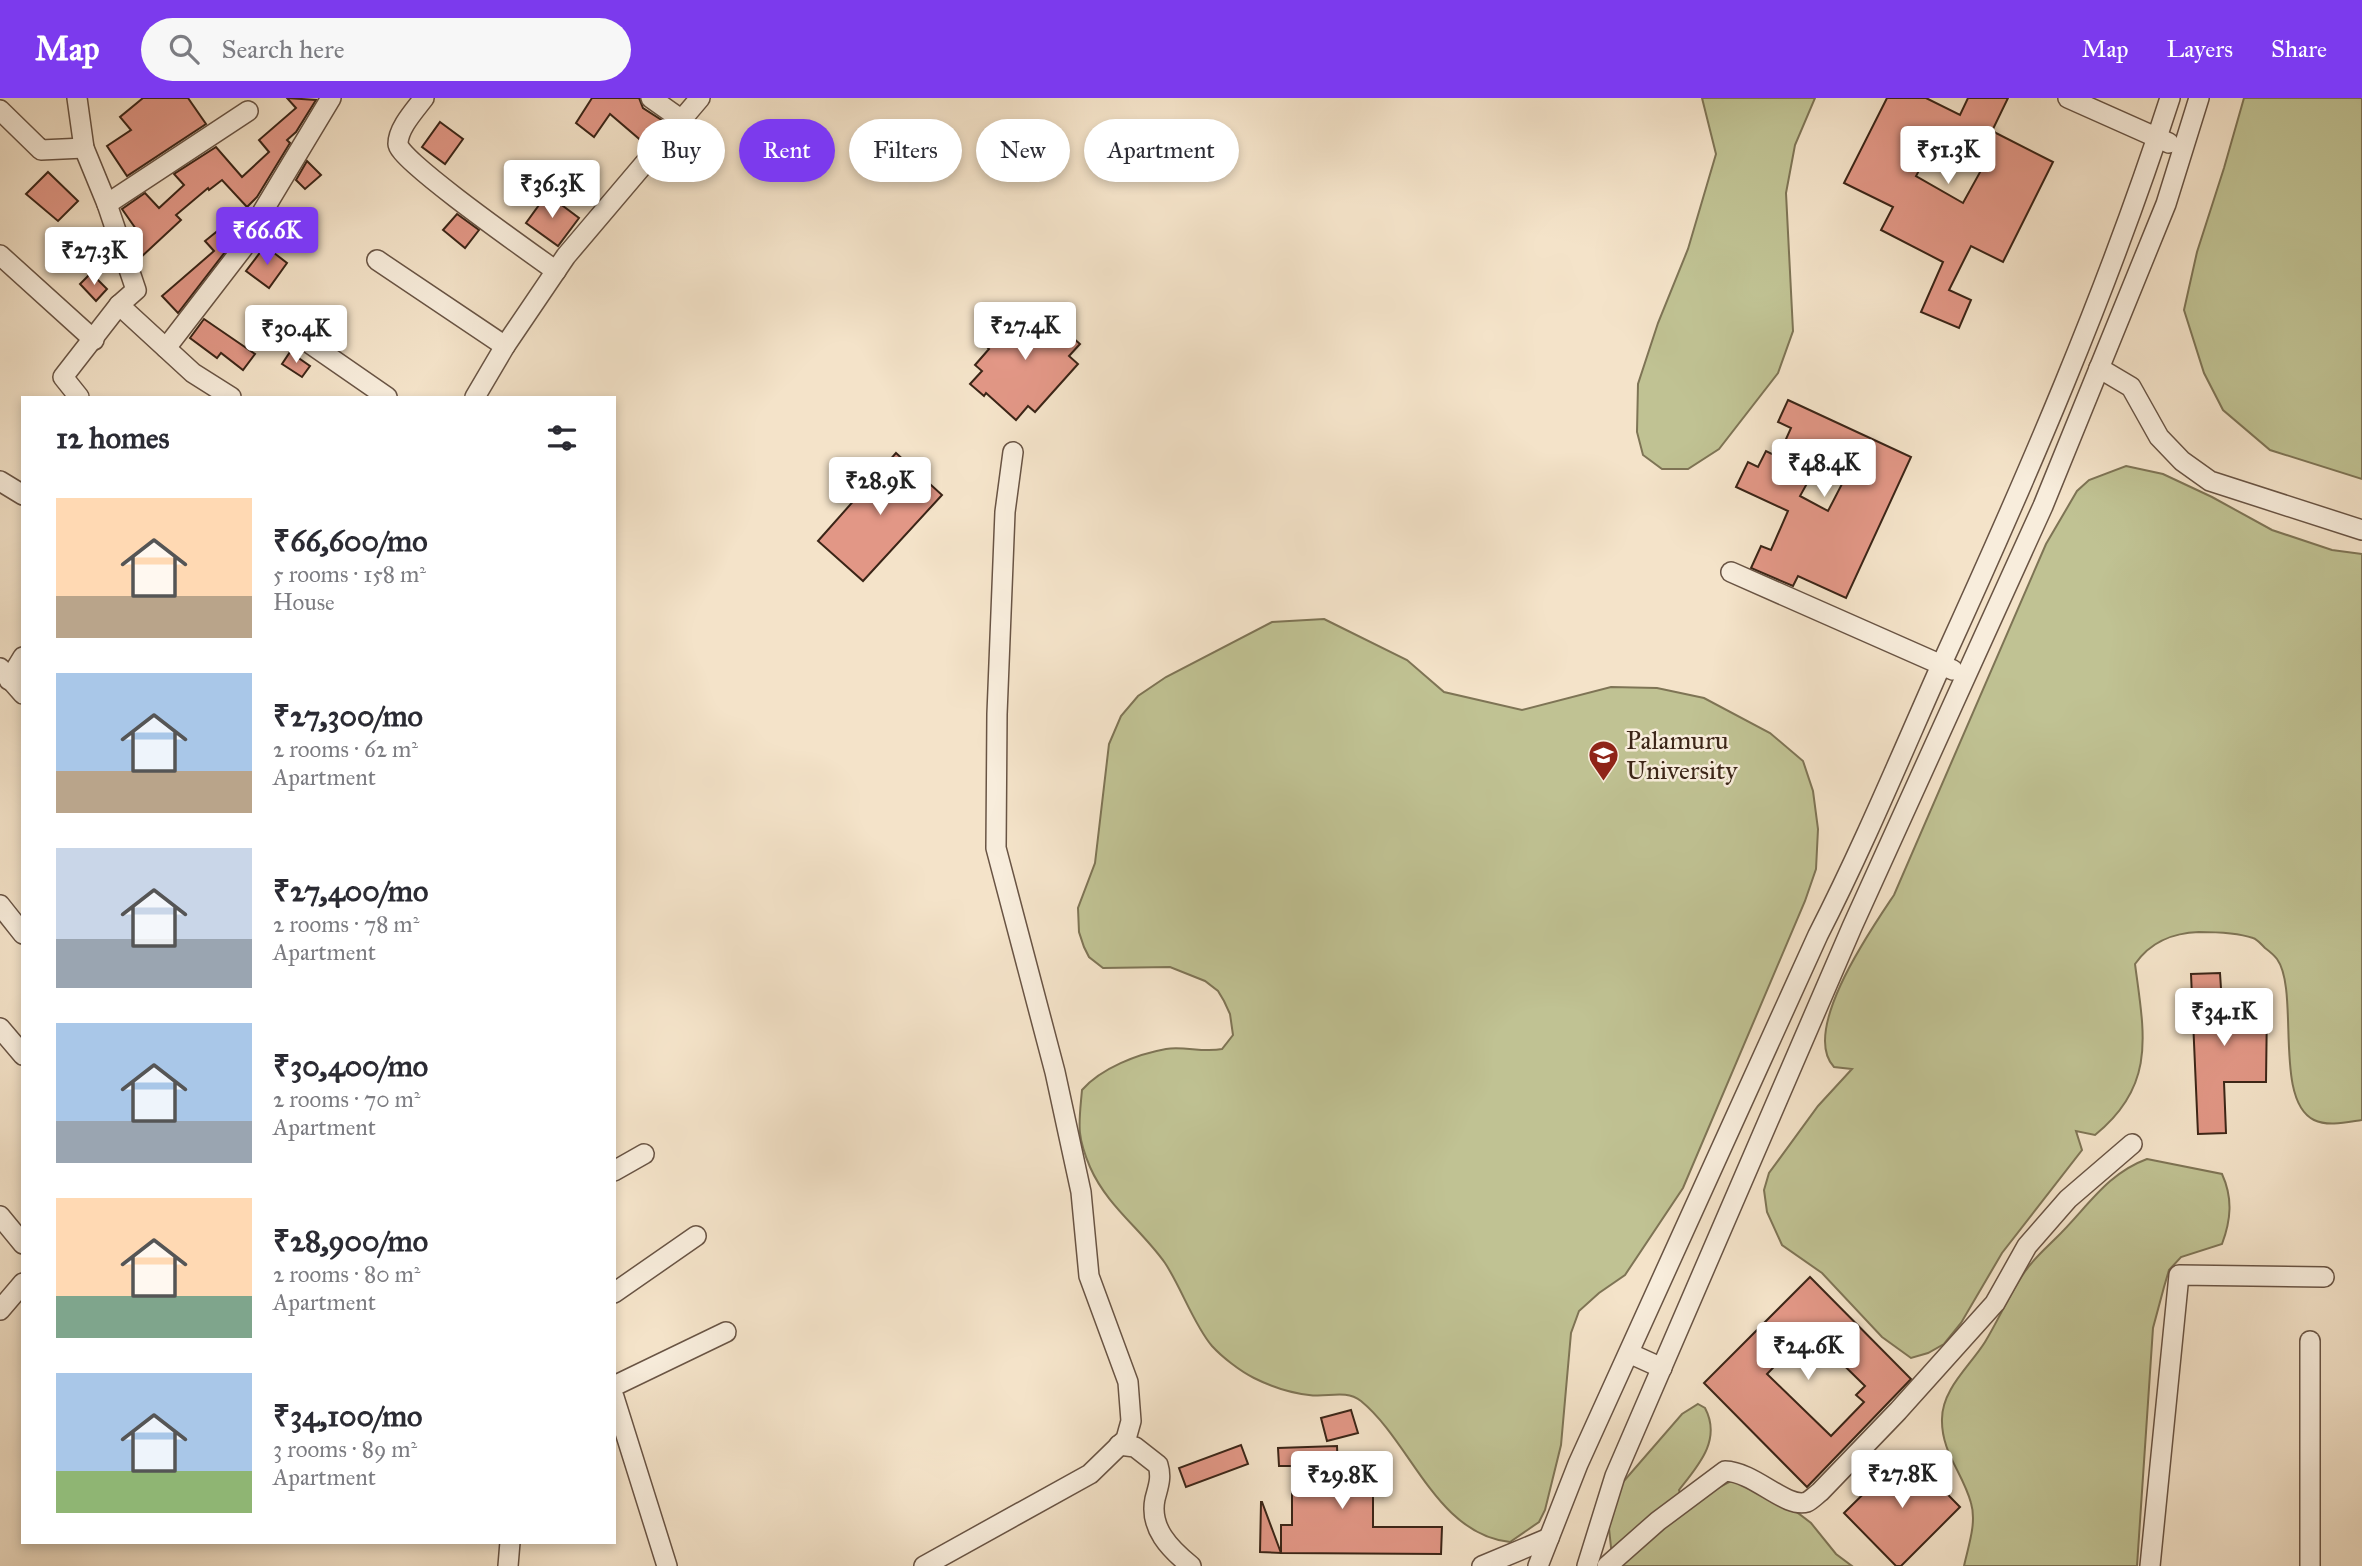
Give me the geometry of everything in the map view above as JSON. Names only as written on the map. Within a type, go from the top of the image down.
[{"type":"street","points":[[166,348],[243,248],[331,98]]},
{"type":"street","points":[[424,98],[403,128],[397,142],[399,151],[555,271]]},
{"type":"street","points":[[650,98],[681,119]]},
{"type":"street","points":[[683,119],[700,98]]},
{"type":"street","points":[[2068,98],[2157,139],[2183,148]]},
{"type":"street","points":[[1538,1566],[1578,1464],[1631,1354],[1807,959],[1861,851],[2018,496],[2138,196],[2170,98]]},
{"type":"street","points":[[1587,1566],[1615,1476],[1852,926],[2043,506],[2166,204],[2199,98]]},
{"type":"street","points":[[78,396],[63,377],[119,305],[136,290],[107,204],[84,148],[82,100]]},
{"type":"street","points":[[0,110],[41,150],[84,148]]},
{"type":"street","points":[[107,204],[248,111]]},
{"type":"street","points":[[476,396],[555,271],[637,174]]},
{"type":"street","points":[[0,255],[94,340]]},
{"type":"street","points":[[377,260],[505,346]]},
{"type":"street","points":[[119,305],[193,373],[228,396]]},
{"type":"street","points":[[283,325],[386,396]]},
{"type":"street","points":[[2099,368],[2132,387],[2159,437],[2182,461],[2210,481],[2362,530]]},
{"type":"street","points":[[924,1566],[1090,1474],[1126,1439],[1131,1421],[1128,1382],[1089,1276],[1076,1166],[1055,1072],[996,848],[997,713],[1003,566],[1013,452]]},
{"type":"street","points":[[0,481],[21,494]]},
{"type":"street","points":[[2018,496],[2043,506]]},
{"type":"street","points":[[1731,572],[1941,666],[1967,675]]},
{"type":"street","points":[[11,681],[21,661]]},
{"type":"street","points":[[11,910],[21,930]]},
{"type":"street","points":[[0,1028],[21,1053]]},
{"type":"street","points":[[1607,1566],[1658,1521],[1725,1471],[1750,1476],[1793,1503],[1807,1502],[1820,1492],[1898,1411],[1994,1303],[2026,1246],[2067,1199],[2132,1144]]},
{"type":"street","points":[[616,1170],[644,1154]]},
{"type":"street","points":[[0,1216],[21,1242]]},
{"type":"street","points":[[616,1292],[695,1236]]},
{"type":"street","points":[[2150,1566],[2179,1275],[2324,1277]]},
{"type":"street","points":[[0,1310],[21,1285]]},
{"type":"street","points":[[616,1385],[726,1332]]},
{"type":"street","points":[[2310,1341],[2310,1566]]},
{"type":"street","points":[[1631,1354],[1662,1368]]},
{"type":"street","points":[[616,1403],[667,1566]]},
{"type":"street","points":[[1119,1446],[1135,1447],[1158,1465],[1160,1480],[1154,1503],[1159,1534],[1191,1566]]},
{"type":"street","points":[[1482,1566],[1549,1538]]},
{"type":"street","points":[[508,1566],[510,1544]]},
{"type":"green space","points":[[1702,98],[1815,98],[1795,145],[1786,193],[1793,331],[1778,373],[1719,449],[1688,469],[1662,469],[1643,455],[1637,432],[1638,384],[1658,323],[1688,249],[1716,154]]},
{"type":"green space","points":[[2244,98],[2362,98],[2362,479],[2270,450],[2223,410],[2204,373],[2184,310],[2197,252]]},
{"type":"green space","points":[[2126,466],[2163,474],[2272,530],[2332,550],[2362,554],[2362,1120],[2325,1123],[2314,1120],[2302,1109],[2294,1091],[2290,1069],[2284,974],[2277,959],[2259,942],[2240,935],[2205,932],[2180,934],[2155,944],[2135,964],[2143,1035],[2142,1057],[2129,1097],[2115,1116],[2095,1135],[2076,1131],[2082,1150],[2002,1253],[1961,1323],[1944,1344],[1911,1358],[1882,1337],[1822,1273],[1782,1245],[1767,1212],[1764,1190],[1769,1173],[1818,1106],[1852,1069],[1834,1067],[1826,1051],[1826,1030],[1832,1005],[1856,954],[1894,895],[2046,544],[2077,491],[2089,480]]},
{"type":"green space","points":[[1324,619],[1407,660],[1444,692],[1522,710],[1611,687],[1657,688],[1704,698],[1770,733],[1803,761],[1813,791],[1818,829],[1816,869],[1805,901],[1683,1188],[1625,1275],[1579,1311],[1571,1333],[1561,1445],[1545,1510],[1539,1522],[1510,1542],[1484,1535],[1463,1522],[1444,1505],[1379,1419],[1355,1397],[1316,1396],[1274,1386],[1243,1372],[1216,1350],[1199,1328],[1165,1263],[1115,1206],[1097,1181],[1081,1137],[1082,1090],[1099,1075],[1132,1058],[1155,1051],[1173,1048],[1222,1049],[1233,1035],[1230,1014],[1224,1001],[1218,991],[1205,981],[1170,967],[1103,968],[1089,957],[1084,947],[1079,932],[1078,908],[1095,863],[1109,744],[1121,716],[1138,696],[1166,677],[1272,622]]},
{"type":"green space","points":[[2147,1159],[2222,1174],[2230,1209],[2222,1244],[2181,1257],[2169,1270],[2153,1328],[2137,1566],[1964,1566],[1973,1511],[1945,1442],[1942,1419],[1947,1398],[1958,1378],[1985,1342],[2031,1263],[2108,1183],[2133,1165]]},
{"type":"green space","points":[[1698,1404],[1705,1408],[1711,1431],[1706,1452],[1679,1490],[1682,1500],[1714,1490],[1746,1473],[1811,1523],[1836,1554],[1852,1566],[1613,1566],[1608,1519],[1623,1482],[1682,1414]]},
{"type":"building","points":[[143,98],[188,98],[206,124],[127,176],[107,146],[131,130],[120,117]]},
{"type":"building","points":[[287,98],[316,100],[296,132],[287,140],[290,143],[257,197],[247,207],[222,180],[209,190],[208,188],[176,215],[181,220],[139,259],[130,234],[136,229],[122,209],[145,193],[159,208],[184,185],[174,174],[216,147],[242,177],[269,152],[259,140],[296,108]]},
{"type":"building","points":[[592,98],[639,98],[643,108],[660,119],[637,119],[637,137],[610,114],[594,137],[576,123]]},
{"type":"building","points":[[1887,98],[1926,98],[1960,115],[1968,98],[2008,98],[1992,131],[2053,162],[2003,262],[1971,246],[1949,290],[1971,300],[1959,328],[1921,312],[1943,262],[1881,230],[1893,207],[1844,183]],"holes":[[[1937,138],[1984,165],[1963,203],[1916,176]]]},
{"type":"building","points":[[440,122],[463,139],[445,164],[422,147]]},
{"type":"building","points":[[307,161],[321,175],[305,189],[296,180]]},
{"type":"building","points":[[48,172],[78,201],[58,221],[26,194]]},
{"type":"building","points":[[547,194],[579,218],[558,246],[526,223]]},
{"type":"building","points":[[457,214],[479,230],[465,248],[443,230]]},
{"type":"building","points":[[220,229],[232,243],[178,313],[162,296],[214,251],[205,241]]},
{"type":"building","points":[[265,246],[287,263],[269,288],[246,271]]},
{"type":"building","points":[[91,273],[107,289],[96,301],[80,284]]},
{"type":"building","points":[[1037,306],[1080,344],[1069,356],[1078,364],[1035,412],[1028,406],[1016,420],[986,393],[984,396],[970,384],[982,371],[975,365],[989,349],[979,339],[995,321],[1006,330],[1020,314],[1026,319]]},
{"type":"building","points":[[204,319],[255,354],[243,370],[221,353],[217,358],[190,338]]},
{"type":"building","points":[[290,352],[310,366],[302,377],[282,364]]},
{"type":"building","points":[[1788,400],[1911,457],[1846,598],[1798,576],[1793,586],[1751,568],[1761,546],[1771,550],[1788,511],[1736,487],[1748,462],[1758,467],[1766,451],[1778,457],[1791,428],[1778,422]],"holes":[[[1815,469],[1842,484],[1828,511],[1800,496]]]},
{"type":"building","points":[[896,453],[942,495],[863,581],[818,541]]},
{"type":"building","points":[[2220,973],[2222,1004],[2267,1004],[2266,1082],[2224,1082],[2226,1133],[2198,1134],[2191,974]]},
{"type":"building","points":[[1810,1277],[1911,1379],[1807,1487],[1704,1383]],"holes":[[[1809,1331],[1865,1386],[1856,1395],[1864,1402],[1831,1436],[1767,1374]]]},
{"type":"building","points":[[1351,1410],[1358,1433],[1327,1441],[1321,1418]]},
{"type":"building","points":[[1241,1445],[1248,1464],[1186,1487],[1179,1468]]},
{"type":"building","points":[[1337,1446],[1338,1472],[1373,1472],[1373,1527],[1442,1527],[1441,1554],[1281,1553],[1281,1525],[1292,1525],[1292,1466],[1279,1466],[1278,1448]]},
{"type":"building","points":[[1906,1452],[1960,1507],[1901,1566],[1896,1566],[1844,1513]]},
{"type":"building","points":[[1262,1502],[1281,1553],[1260,1552]]},
{"type":"place","name":"Palamuru University","points":[[1603,782]]}]
